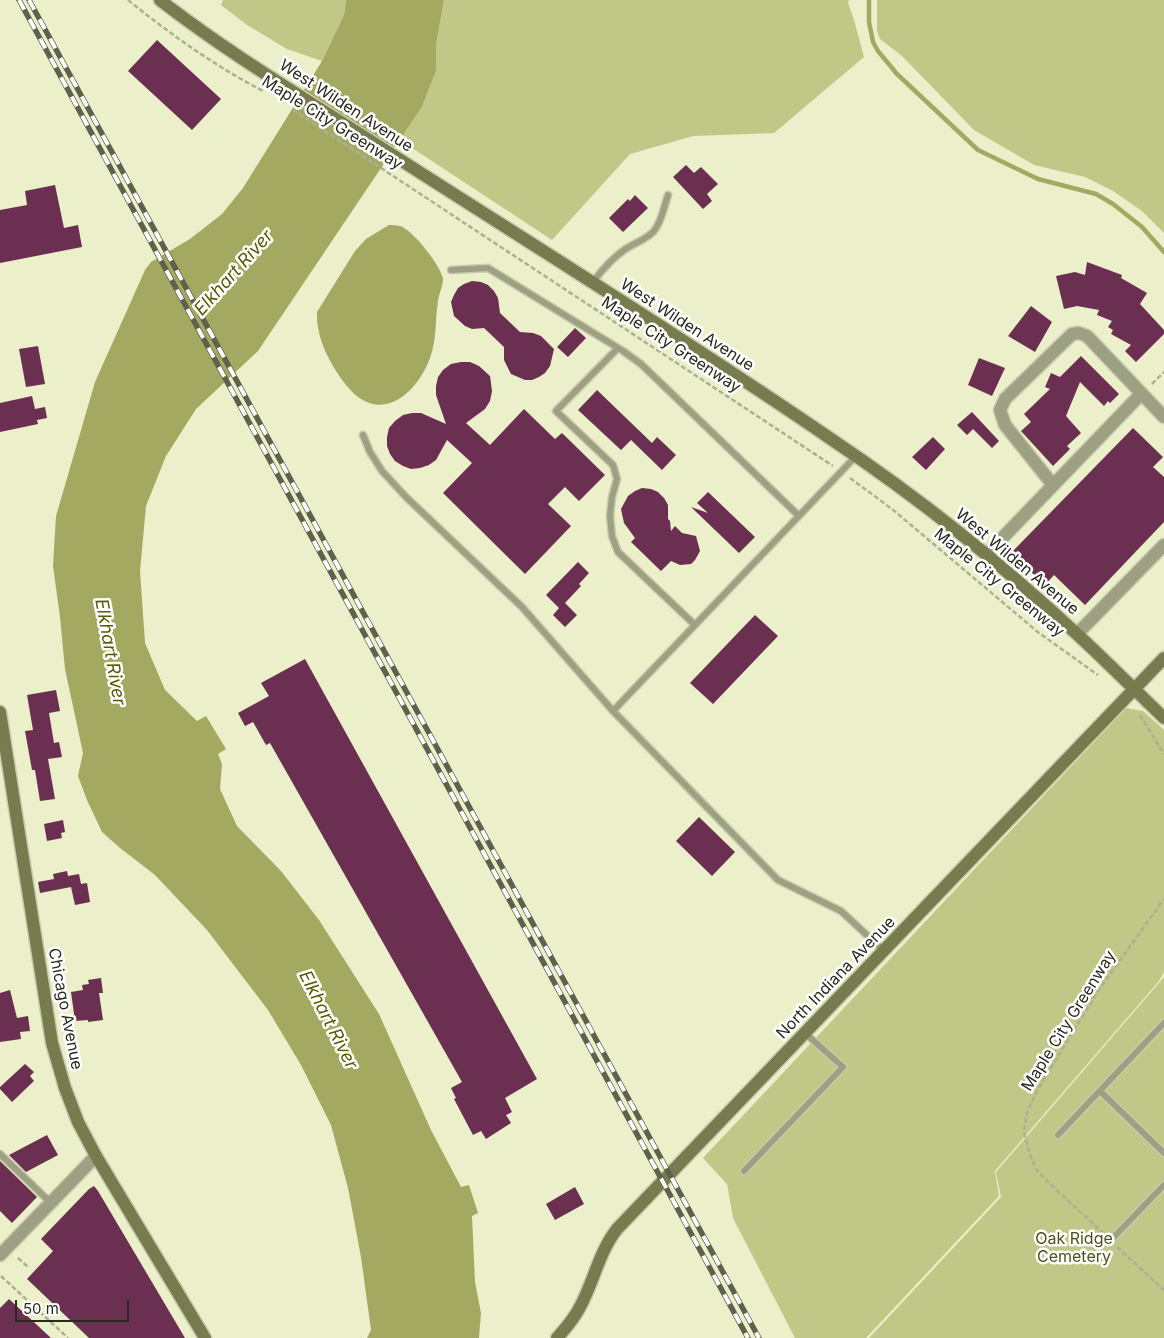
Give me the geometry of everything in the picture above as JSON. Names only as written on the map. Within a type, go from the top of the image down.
[{"type":"street","name":"West Wilden Avenue","points":[[160,0],[188,22],[272,78],[738,377],[856,456],[925,506],[986,555],[1077,634],[1164,718]]},
{"type":"street","points":[[1053,485],[1005,425],[1000,410],[1005,399],[1072,334],[1079,333],[1086,336],[1164,418]]},
{"type":"street","points":[[986,555],[1142,394]]},
{"type":"street","points":[[1077,634],[1164,545]]},
{"type":"street","name":"North Indiana Avenue","points":[[557,1338],[569,1325],[580,1307],[602,1253],[617,1229],[1164,658]]},
{"type":"street","name":"Chicago Avenue","points":[[0,712],[52,1044],[65,1088],[78,1122],[96,1156],[205,1338]]},
{"type":"street","points":[[0,1255],[96,1156]]},
{"type":"lane","points":[[592,283],[606,264],[625,249],[646,238],[654,230],[660,220],[668,195]]},
{"type":"lane","points":[[451,270],[488,268],[641,364],[799,516]]},
{"type":"lane","points":[[618,348],[556,410],[613,466],[617,479],[612,497],[610,516],[612,536],[618,552],[695,625]]},
{"type":"lane","points":[[363,434],[370,452],[382,471],[406,497],[522,607],[613,711],[778,880],[841,911],[884,951]]},
{"type":"lane","points":[[613,711],[856,456]]},
{"type":"lane","points":[[1058,1135],[1164,1023]]},
{"type":"lane","points":[[744,1171],[842,1067],[806,1033]]},
{"type":"lane","points":[[1100,1091],[1164,1153]]},
{"type":"lane","points":[[0,1154],[51,1203]]},
{"type":"lane","points":[[1111,1240],[1164,1184]]},
{"type":"path","name":"Maple City Greenway","points":[[128,0],[168,32],[245,82],[271,95]]},
{"type":"path","name":"Maple City Greenway","points":[[287,106],[820,455],[892,509],[1039,633],[1101,677]]},
{"type":"path","points":[[1124,699],[1139,714],[1164,754]]},
{"type":"path","name":"Maple City Greenway","points":[[1164,899],[1098,991],[1038,1089],[1027,1114],[1024,1132],[1036,1169],[1164,1290]]},
{"type":"path","points":[[18,1258],[28,1267]]},
{"type":"path","points":[[1,1276],[68,1338]]},
{"type":"green space","points":[[223,0],[346,0],[344,15],[322,61],[287,49],[247,25],[221,5]]},
{"type":"green space","points":[[444,0],[849,0],[848,3],[864,57],[774,133],[693,136],[630,154],[552,240],[400,140],[422,107],[436,71],[436,45]]},
{"type":"green space","points":[[877,0],[1164,0],[1164,233],[1142,211],[1113,191],[1085,177],[1034,165],[974,130],[902,56],[880,39],[877,31]]},
{"type":"green space","points":[[1126,708],[1143,711],[1164,730],[1164,972],[1159,981],[995,1171],[999,1196],[866,1338],[795,1338],[733,1218],[727,1184],[703,1158]]},
{"type":"green space","name":"Oak Ridge Cemetery","points":[[1164,977],[1164,1338],[869,1338],[1001,1197],[996,1172]]},
{"type":"water","name":"Elkhart River","points":[[346,0],[444,0],[436,45],[436,71],[422,107],[258,351],[196,409],[166,456],[146,506],[140,571],[145,643],[165,690],[197,721],[206,716],[226,749],[218,754],[222,764],[220,789],[237,826],[281,871],[319,920],[379,1014],[431,1130],[461,1187],[469,1185],[478,1213],[472,1216],[475,1282],[481,1313],[479,1338],[367,1338],[371,1330],[361,1257],[348,1188],[331,1125],[301,1065],[268,1010],[207,930],[155,875],[102,832],[87,800],[78,776],[83,753],[65,669],[53,566],[56,516],[95,382],[145,270],[151,262],[190,239],[222,214],[243,188],[322,61],[344,15]]},
{"type":"water","points":[[389,225],[400,226],[419,241],[432,258],[443,279],[438,301],[434,344],[424,372],[406,394],[395,401],[383,404],[371,403],[358,397],[340,377],[325,351],[319,332],[317,312],[355,251],[366,239]]},
{"type":"building","points":[[157,40],[221,99],[192,130],[128,71]]},
{"type":"building","points":[[686,165],[694,173],[701,167],[718,184],[707,194],[712,201],[703,209],[673,177]]},
{"type":"building","points":[[55,185],[64,228],[78,225],[82,247],[0,263],[0,210],[27,205],[25,191]]},
{"type":"building","points":[[635,195],[648,208],[623,232],[609,218],[628,199],[630,201]]},
{"type":"building","points":[[1087,262],[1122,275],[1121,278],[1147,293],[1140,304],[1164,330],[1164,334],[1136,362],[1125,351],[1131,345],[1111,334],[1113,330],[1108,327],[1112,321],[1097,315],[1099,310],[1077,306],[1064,309],[1056,276],[1075,272],[1085,275]]},
{"type":"building","points":[[472,281],[488,285],[494,291],[498,298],[500,313],[520,332],[541,336],[554,349],[550,366],[545,373],[532,380],[525,380],[511,374],[504,360],[504,347],[484,328],[472,329],[465,326],[454,316],[451,302],[454,295],[458,288]]},
{"type":"building","points":[[1031,306],[1052,322],[1035,352],[1008,336]]},
{"type":"building","points":[[575,328],[586,338],[568,357],[557,347]]},
{"type":"building","points":[[38,346],[45,384],[26,387],[19,349]]},
{"type":"building","points":[[1081,356],[1119,394],[1104,406],[1080,382],[1066,416],[1081,433],[1067,446],[1070,449],[1053,466],[1021,431],[1031,422],[1024,414],[1050,389],[1045,387],[1051,373],[1060,377]]},
{"type":"building","points":[[979,358],[1005,368],[992,396],[968,385]]},
{"type":"building","points":[[470,362],[479,366],[490,376],[492,391],[490,401],[485,409],[466,423],[490,445],[524,409],[555,439],[562,433],[605,475],[579,501],[565,487],[548,504],[571,526],[525,574],[443,493],[472,463],[447,440],[436,460],[429,465],[411,469],[395,461],[387,446],[389,428],[403,415],[421,413],[446,424],[436,395],[438,377],[451,364]]},
{"type":"building","points":[[597,390],[652,443],[657,437],[676,455],[662,470],[631,440],[621,450],[578,410]]},
{"type":"building","points":[[32,396],[35,409],[45,407],[47,418],[37,420],[38,424],[0,432],[0,403]]},
{"type":"building","points":[[972,412],[999,441],[992,448],[973,429],[967,435],[957,425]]},
{"type":"building","points":[[1133,428],[1163,457],[1153,467],[1164,477],[1164,522],[1085,605],[1054,575],[1045,585],[1011,553]]},
{"type":"building","points":[[933,437],[945,449],[926,470],[912,457]]},
{"type":"building","points":[[642,488],[658,492],[664,498],[668,505],[668,519],[671,531],[675,526],[682,533],[696,536],[700,551],[691,564],[680,565],[671,561],[661,571],[631,542],[635,538],[624,523],[621,509],[628,496]]},
{"type":"building","points":[[708,492],[755,537],[739,553],[691,507],[708,513],[697,503]]},
{"type":"building","points":[[578,562],[589,573],[579,584],[581,586],[565,603],[577,615],[565,627],[553,615],[559,608],[546,595]]},
{"type":"building","points":[[755,615],[778,636],[713,704],[690,683]]},
{"type":"building","points":[[305,659],[537,1079],[505,1098],[512,1112],[506,1115],[511,1123],[486,1139],[481,1131],[473,1135],[454,1099],[456,1098],[451,1088],[462,1082],[270,743],[266,745],[253,722],[245,726],[238,713],[269,696],[261,683]]},
{"type":"building","points":[[56,690],[60,711],[49,713],[54,743],[59,742],[62,757],[48,759],[55,799],[40,801],[35,770],[32,770],[25,731],[33,730],[27,695]]},
{"type":"building","points":[[699,817],[735,852],[712,876],[676,841]]},
{"type":"building","points":[[63,820],[65,832],[61,833],[62,838],[47,841],[44,824]]},
{"type":"building","points":[[67,871],[68,876],[79,874],[81,884],[87,883],[90,902],[75,905],[71,887],[40,893],[38,882],[54,879],[53,874]]},
{"type":"building","points":[[101,978],[103,993],[99,993],[103,1020],[75,1021],[71,992],[83,990],[82,985],[89,984],[88,980]]},
{"type":"building","points":[[10,990],[17,1018],[28,1016],[30,1031],[20,1032],[21,1039],[0,1042],[0,993]]},
{"type":"building","points":[[25,1064],[34,1072],[30,1076],[34,1081],[12,1102],[0,1087]]},
{"type":"building","points":[[47,1135],[58,1155],[26,1172],[9,1155]]},
{"type":"building","points":[[0,1161],[37,1197],[12,1223],[0,1211]]},
{"type":"building","points":[[94,1186],[185,1338],[89,1338],[27,1279],[53,1251],[41,1239]]},
{"type":"building","points":[[575,1187],[584,1204],[555,1220],[546,1204]]},
{"type":"building","points":[[9,1299],[51,1338],[0,1338],[0,1308]]},
{"type":"waterway","points":[[869,0],[869,22],[873,42],[878,51],[897,74],[978,150],[1038,179],[1096,194],[1113,204],[1142,227],[1164,252]]},
{"type":"railway","points":[[19,0],[748,1338]]},
{"type":"railway","points":[[29,0],[759,1338]]}]
